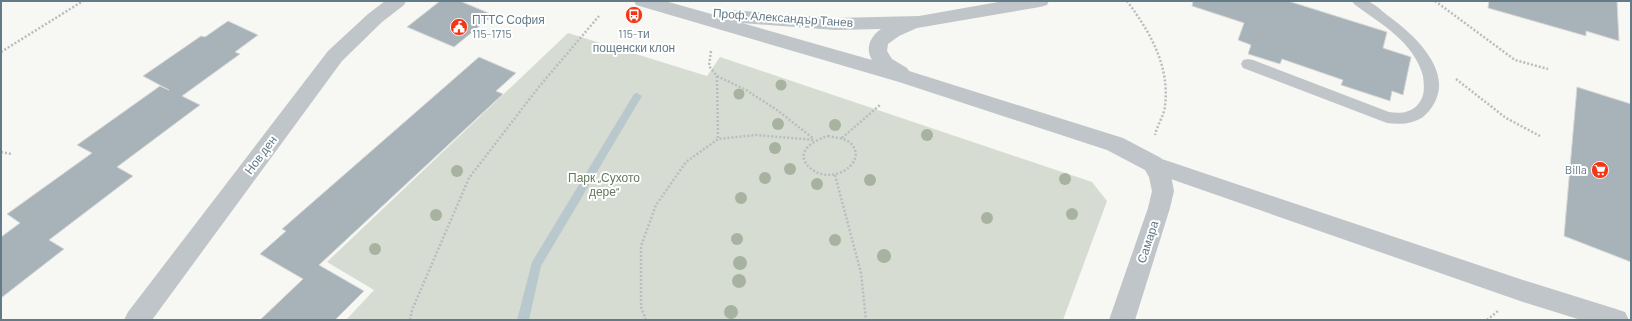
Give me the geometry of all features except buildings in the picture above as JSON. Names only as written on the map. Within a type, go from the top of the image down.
[{"type":"street","name":"Нов ден","points":[[137,320],[335,56],[375,18],[398,1]]},
{"type":"street","points":[[643,1],[906,77],[1115,144],[1153,164],[1523,291],[1616,320]]},
{"type":"street","name":"Проф. Александър Танев","points":[[668,9],[751,19],[827,23],[919,22],[1040,1]]},
{"type":"street","points":[[906,77],[885,64],[878,54],[879,43],[886,35],[897,28],[919,22]]},
{"type":"street","name":"Самара","points":[[1122,320],[1159,208],[1163,191],[1160,176],[1153,164]]},
{"type":"lane","points":[[1248,64],[1387,118],[1410,118],[1418,114],[1426,105],[1431,96],[1432,86],[1427,65],[1416,47],[1409,39],[1359,1]]},
{"type":"path","points":[[1,52],[83,1]]},
{"type":"path","points":[[1126,1],[1137,14],[1148,32],[1162,64],[1166,85],[1165,107],[1156,130],[1153,164]]},
{"type":"path","points":[[1435,1],[1515,60],[1548,69]]},
{"type":"path","points":[[410,320],[412,310],[469,178],[538,88],[599,16]]},
{"type":"path","points":[[711,51],[708,66],[717,76],[746,90],[777,110],[815,140]]},
{"type":"path","points":[[1450,74],[1498,114],[1521,128],[1540,136]]},
{"type":"path","points":[[717,76],[718,139]]},
{"type":"path","points":[[842,138],[881,104]]},
{"type":"path","points":[[646,320],[641,307],[641,246],[656,204],[686,162],[718,139],[756,134],[815,140]]},
{"type":"path","points":[[828,136],[842,138],[854,148],[856,155],[850,168],[844,173],[835,175],[818,174],[806,164],[804,157],[808,144],[828,136]]},
{"type":"path","points":[[1,152],[11,154]]},
{"type":"path","points":[[835,175],[861,273],[866,320]]},
{"type":"green space","name":"Парк „Сухото дере“","points":[[568,33],[707,76],[720,57],[1092,182],[1107,201],[1063,320],[346,320],[374,290],[327,262]]},
{"type":"waterway","points":[[523,320],[536,265],[637,96]]},
{"type":"place","name":"115-ти пощенски клон","points":[[634,15]]},
{"type":"place","name":"ПТТС София 115-1715","points":[[459,27]]},
{"type":"place","name":"Billa","points":[[1600,170]]}]
